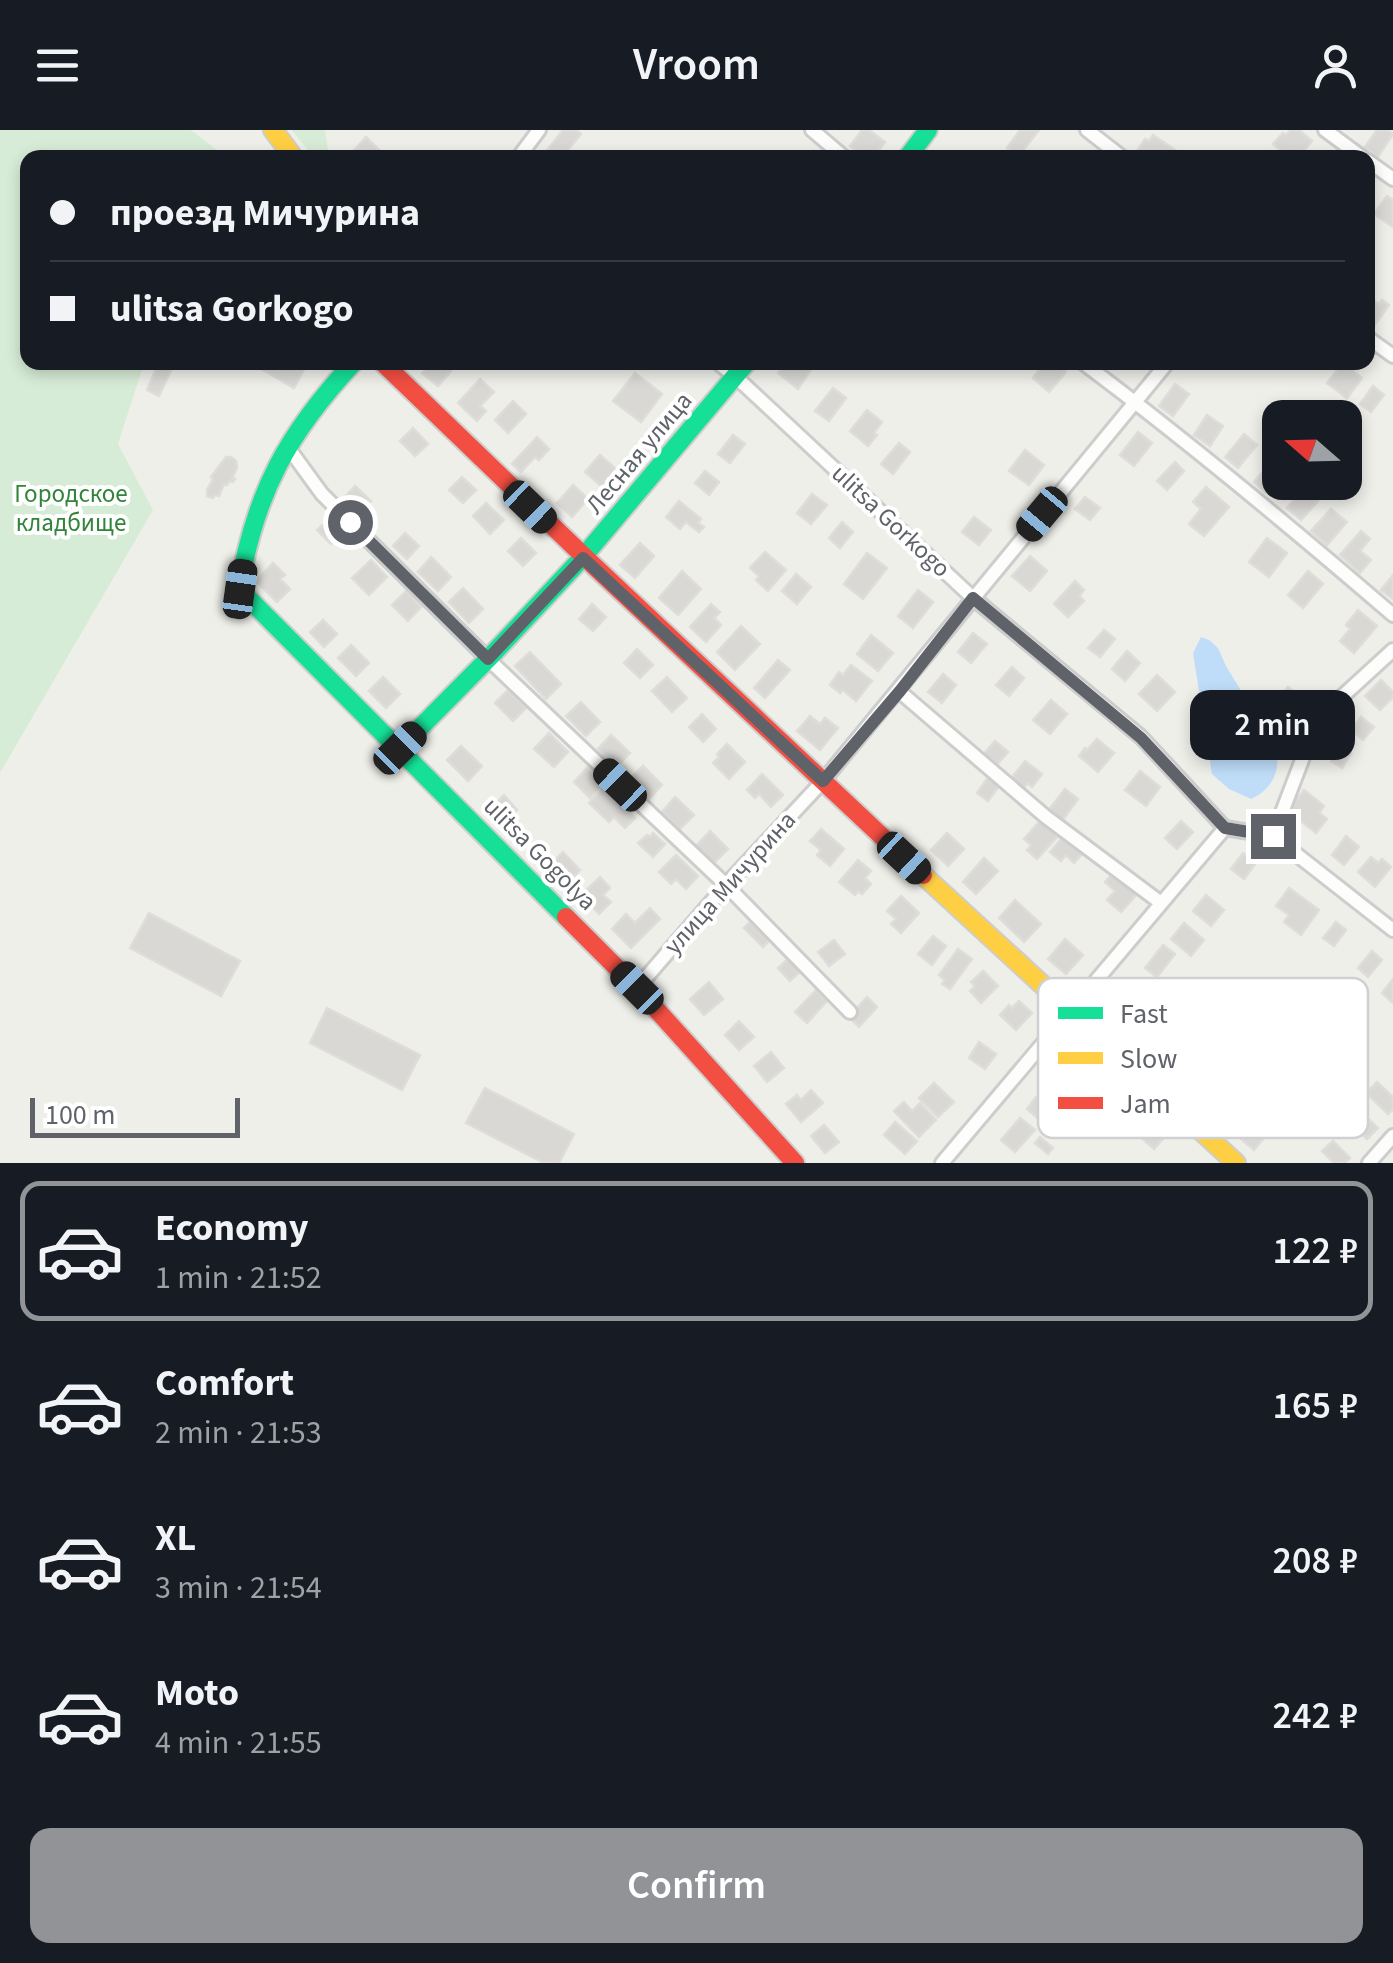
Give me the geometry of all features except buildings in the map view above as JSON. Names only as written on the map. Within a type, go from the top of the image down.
[{"type":"street","points":[[812,130],[836,150]]},
{"type":"street","points":[[912,150],[928,130]]},
{"type":"street","points":[[1087,130],[1113,150]]},
{"type":"street","points":[[1325,130],[1341,150]]},
{"type":"street","points":[[347,370],[287,446],[322,494],[488,659],[726,885],[850,1012]]},
{"type":"street","points":[[390,370],[583,558],[1038,981]]},
{"type":"street","name":"Лесная улица","points":[[400,748],[583,558],[742,370]]},
{"type":"street","name":"ulitsa Gorkogo","points":[[742,370],[973,598],[1141,738],[1225,828]]},
{"type":"street","points":[[1093,370],[1393,614]]},
{"type":"street","name":"улица Мичурина","points":[[637,988],[900,691],[1161,370]]},
{"type":"street","name":"ulitsa Gogolya","points":[[287,446],[244,558],[240,589],[637,988],[795,1163]]},
{"type":"street","points":[[1273,836],[1310,739],[1334,704],[1393,650]]},
{"type":"street","points":[[900,691],[1046,818],[1162,903]]},
{"type":"street","points":[[1098,978],[1225,828],[1273,836],[1393,930]]},
{"type":"street","points":[[942,1163],[1038,1049]]},
{"type":"street","points":[[1369,1163],[1393,1136]]},
{"type":"street","points":[[1209,1138],[1236,1163]]},
{"type":"green space","name":"Городское кладбище","points":[[0,130],[191,130],[217,150],[20,150],[20,370],[142,370],[118,444],[153,510],[0,773]]},
{"type":"green space","points":[[292,130],[325,130],[328,150],[308,150]]},
{"type":"water","points":[[1201,637],[1218,648],[1275,746],[1274,777],[1265,790],[1251,799],[1229,789],[1212,774],[1193,653]]},
{"type":"traffic: fast","points":[[913,150],[928,130]]},
{"type":"traffic: fast","points":[[347,370],[310,414],[278,466],[254,523],[239,589],[566,917]]},
{"type":"traffic: fast","points":[[400,748],[583,557],[740,370]]},
{"type":"traffic: slow","points":[[273,130],[288,150]]},
{"type":"traffic: slow","points":[[923,875],[1038,981]]},
{"type":"traffic: slow","points":[[1209,1138],[1236,1163]]},
{"type":"traffic: jam","points":[[390,370],[923,875]]},
{"type":"traffic: jam","points":[[566,917],[637,988],[795,1163]]},
{"type":"route","points":[[350,522],[488,659],[583,558],[823,781],[973,598],[1141,738],[1225,828],[1273,836]]}]
